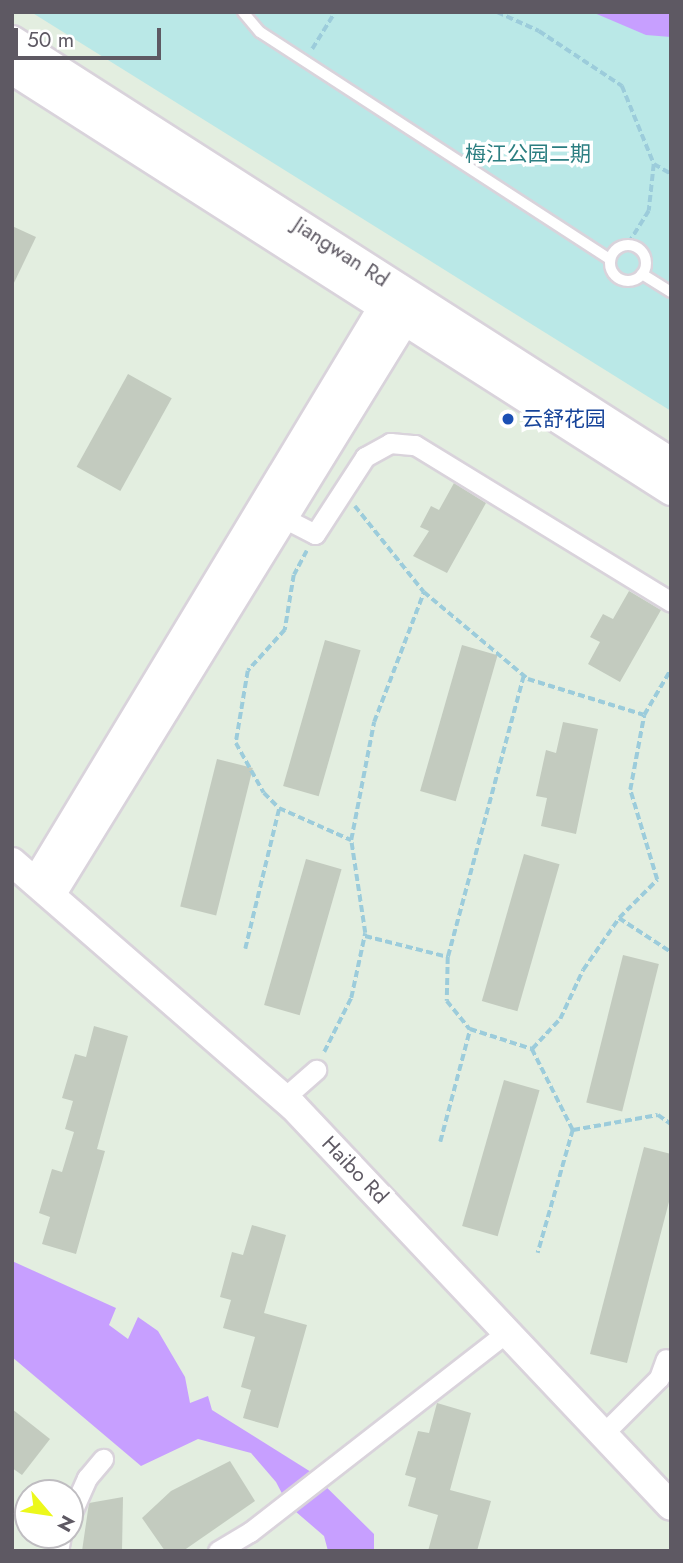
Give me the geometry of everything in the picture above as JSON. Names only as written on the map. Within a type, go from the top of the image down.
[{"type":"street","name":"Jiangwan Rd","points":[[12,40],[671,491]]},
{"type":"street","name":"Jiangwan Rd","points":[[12,70],[400,304],[671,462]]},
{"type":"street","points":[[43,888],[400,304]]},
{"type":"street","points":[[272,512],[315,534],[365,457],[390,443],[415,445],[671,602]]},
{"type":"street","name":"Haibo Rd","points":[[12,862],[284,1098],[508,1331],[671,1506]]},
{"type":"street","points":[[284,1098],[316,1070]]},
{"type":"street","points":[[218,1551],[270,1517],[508,1331]]},
{"type":"street","points":[[604,1433],[659,1378],[666,1359]]},
{"type":"street","points":[[84,1485],[103,1460]]},
{"type":"lane","points":[[243,12],[260,32],[610,259]]},
{"type":"lane","points":[[628,245],[643,253],[646,264],[642,275],[632,281],[620,279],[611,271],[610,259],[617,249],[628,245]]},
{"type":"lane","points":[[642,275],[671,292]]},
{"type":"path","points":[[305,61],[335,12]]},
{"type":"path","points":[[497,12],[539,31],[622,86],[654,164],[649,211],[628,245]]},
{"type":"path","points":[[654,164],[671,174]]},
{"type":"path","points":[[352,501],[424,592],[524,676],[644,715]]},
{"type":"path","points":[[315,534],[294,575],[285,630],[248,671],[236,743],[264,793],[279,808],[351,840]]},
{"type":"path","points":[[316,1070],[351,998],[365,936],[351,840],[374,722],[424,592]]},
{"type":"path","points":[[532,1049],[560,1019],[583,970],[619,918],[657,880],[630,790],[644,715],[671,669]]},
{"type":"path","points":[[524,676],[448,957],[447,1002],[470,1029],[532,1049],[573,1130],[538,1252]]},
{"type":"path","points":[[245,949],[279,808]]},
{"type":"path","points":[[619,918],[671,952]]},
{"type":"path","points":[[365,936],[448,957]]},
{"type":"path","points":[[440,1142],[470,1029]]},
{"type":"path","points":[[573,1130],[658,1115],[671,1124]]},
{"type":"green space","name":"梅江公园二期","points":[[31,12],[671,12],[671,411]]},
{"type":"shaded area","points":[[592,12],[671,12],[671,37],[646,35]]},
{"type":"shaded area","points":[[12,1261],[116,1308],[109,1325],[128,1339],[138,1317],[158,1331],[185,1377],[190,1403],[208,1396],[212,1410],[311,1472],[374,1534],[374,1551],[328,1551],[324,1536],[288,1505],[276,1482],[251,1453],[198,1439],[141,1466],[12,1357]]},
{"type":"building","points":[[12,226],[36,237],[12,287]]},
{"type":"building","points":[[128,374],[172,398],[120,491],[77,467]]},
{"type":"building","points":[[454,483],[486,503],[447,573],[413,556],[429,531],[420,527],[431,506],[439,510]]},
{"type":"building","points":[[629,591],[661,610],[620,682],[588,664],[600,642],[590,637],[603,614],[613,619]]},
{"type":"building","points":[[325,640],[361,650],[319,796],[283,786]]},
{"type":"building","points":[[462,645],[498,655],[456,801],[420,791]]},
{"type":"building","points":[[563,722],[598,729],[576,834],[541,826],[547,798],[536,796],[546,750],[556,753]]},
{"type":"building","points":[[217,759],[253,768],[216,915],[180,906]]},
{"type":"building","points":[[524,854],[560,864],[517,1011],[482,1001]]},
{"type":"building","points":[[306,859],[342,869],[300,1015],[264,1005]]},
{"type":"building","points":[[623,955],[659,964],[622,1111],[586,1102]]},
{"type":"building","points":[[94,1026],[128,1036],[97,1149],[105,1151],[76,1254],[42,1244],[50,1217],[39,1213],[52,1169],[62,1172],[74,1132],[65,1129],[73,1101],[62,1098],[75,1054],[86,1057]]},
{"type":"building","points":[[504,1080],[540,1090],[498,1236],[462,1226]]},
{"type":"building","points":[[644,1147],[671,1154],[671,1194],[627,1363],[590,1354]]},
{"type":"building","points":[[252,1225],[286,1235],[264,1313],[307,1325],[278,1428],[243,1418],[251,1390],[241,1387],[255,1337],[223,1328],[231,1300],[220,1297],[232,1252],[243,1255]]},
{"type":"building","points":[[437,1403],[471,1413],[450,1490],[491,1501],[477,1551],[428,1551],[438,1515],[408,1506],[416,1478],[405,1475],[418,1431],[429,1433]]},
{"type":"building","points":[[12,1409],[50,1439],[22,1475],[12,1468]]},
{"type":"building","points":[[230,1461],[255,1501],[183,1551],[165,1551],[142,1518],[171,1491]]},
{"type":"building","points":[[123,1497],[122,1551],[82,1551],[89,1503]]},
{"type":"place","name":"云舒花园","points":[[508,419]]}]
